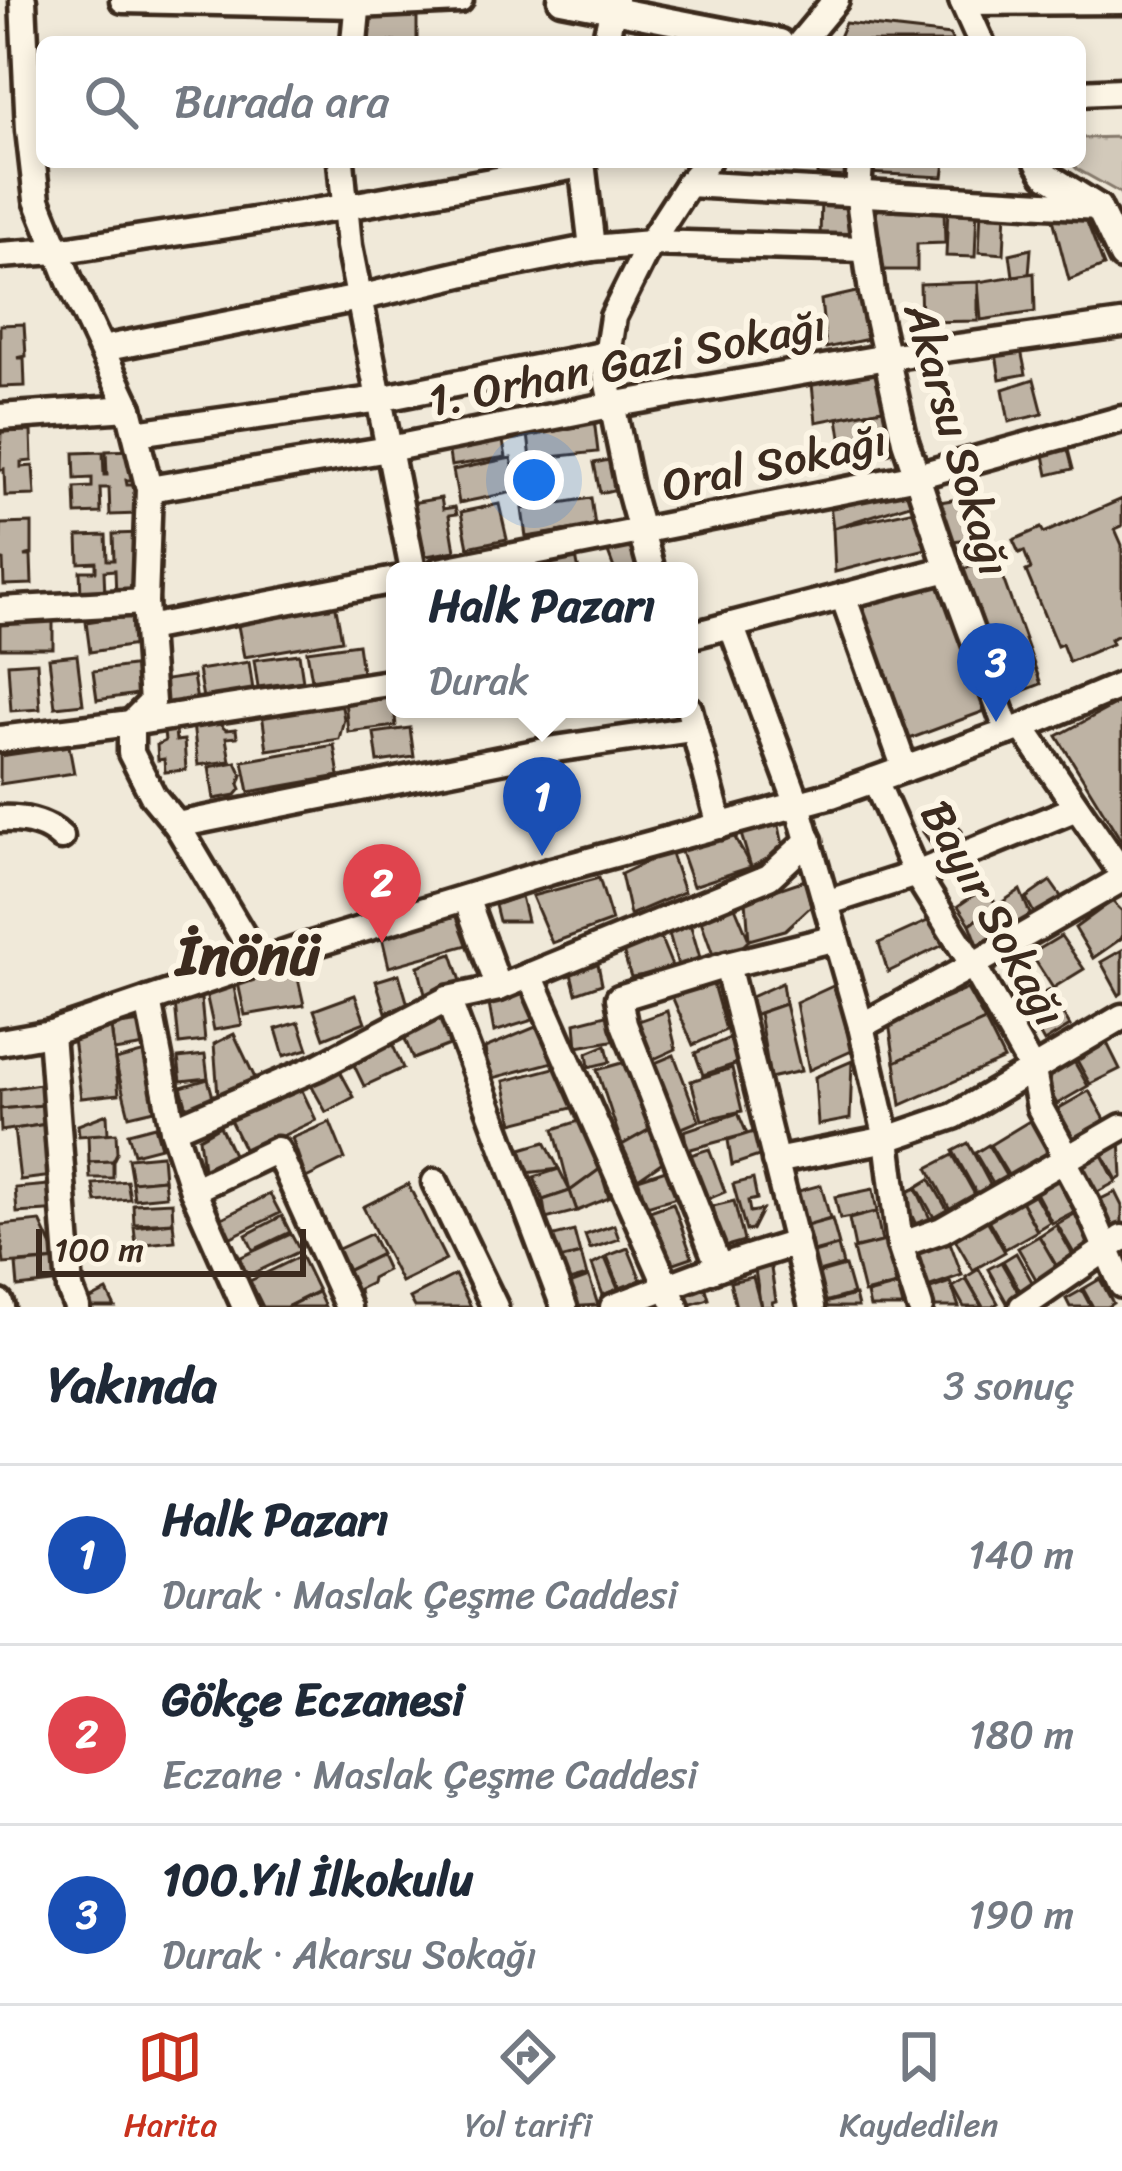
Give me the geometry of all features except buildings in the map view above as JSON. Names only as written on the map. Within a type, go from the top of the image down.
[{"type":"street","points":[[23,0],[29,130],[38,200],[132,420],[149,489],[146,615],[152,702],[130,723],[131,753],[259,963]]},
{"type":"street","points":[[123,0],[460,0]]},
{"type":"street","points":[[561,0],[614,5],[753,36]]},
{"type":"street","points":[[806,36],[836,0]]},
{"type":"street","points":[[978,36],[963,1],[1122,1]]},
{"type":"street","points":[[354,36],[357,3]]},
{"type":"street","points":[[606,36],[614,5]]},
{"type":"street","points":[[1086,93],[1122,91]]},
{"type":"street","points":[[342,168],[359,298],[411,562]]},
{"type":"street","points":[[0,255],[345,207],[560,168]]},
{"type":"street","points":[[582,168],[592,248]]},
{"type":"street","points":[[649,562],[605,369],[613,317],[650,243],[701,168]]},
{"type":"street","name":"Akarsu Sokağı","points":[[860,168],[858,192],[886,357],[905,441],[948,569],[1015,730],[1077,808],[1122,876]]},
{"type":"street","points":[[1042,168],[1098,207],[1122,257]]},
{"type":"street","points":[[688,184],[1098,207]]},
{"type":"street","points":[[102,349],[592,248],[650,243],[866,249]]},
{"type":"street","name":"1. Orhan Gazi Sokağı","points":[[149,489],[886,357],[1122,325]]},
{"type":"street","points":[[0,418],[132,420],[380,399],[607,354]]},
{"type":"street","name":"Oral Sokağı","points":[[486,562],[916,476],[1122,419]]},
{"type":"street","points":[[698,634],[948,569]]},
{"type":"street","points":[[0,610],[146,615],[386,581]]},
{"type":"street","points":[[843,596],[905,769]]},
{"type":"street","points":[[731,625],[798,805],[861,1025],[887,1139],[900,1245],[920,1307]]},
{"type":"street","points":[[0,739],[386,683]]},
{"type":"street","points":[[0,1042],[51,1033],[466,898],[798,805],[1015,730],[1122,685]]},
{"type":"street","points":[[176,825],[690,719],[720,826]]},
{"type":"street","name":"Bayır Sokağı","points":[[874,780],[916,874],[1033,1071],[1040,1108],[1063,1159],[1113,1243],[1122,1285]]},
{"type":"street","points":[[826,903],[916,874],[1077,808]]},
{"type":"street","points":[[0,819],[35,823],[61,837]]},
{"type":"street","points":[[172,1129],[320,1066],[448,999],[499,988],[769,877],[809,840]]},
{"type":"street","points":[[861,1025],[974,965],[1122,876]]},
{"type":"street","points":[[466,898],[499,988]]},
{"type":"street","points":[[719,1268],[624,1024],[620,998],[836,938]]},
{"type":"street","points":[[727,965],[812,1307]]},
{"type":"street","points":[[530,975],[672,1296]]},
{"type":"street","points":[[448,999],[564,1307]]},
{"type":"street","points":[[148,1000],[172,1129],[244,1307]]},
{"type":"street","points":[[776,1161],[887,1139],[954,1116],[1122,1017]]},
{"type":"street","points":[[51,1033],[70,1289],[77,1307]]},
{"type":"street","points":[[900,1245],[942,1229],[1122,1127]]},
{"type":"street","points":[[193,1190],[277,1150],[348,1307]]},
{"type":"street","points":[[435,1182],[496,1307]]},
{"type":"street","points":[[614,1307],[672,1296],[719,1268],[796,1243]]},
{"type":"street","points":[[1022,1307],[1113,1243]]},
{"type":"green space","points":[[1122,137],[1122,197],[1076,168],[1086,168],[1086,138]]},
{"type":"place","name":"100.Yıl İlkokulu","points":[[996,722]]},
{"type":"place","name":"Halk Pazarı","points":[[542,856]]},
{"type":"place","name":"Gökçe Eczanesi","points":[[382,943]]},
{"type":"district","name":"İnönü","points":[[248,954]]}]
